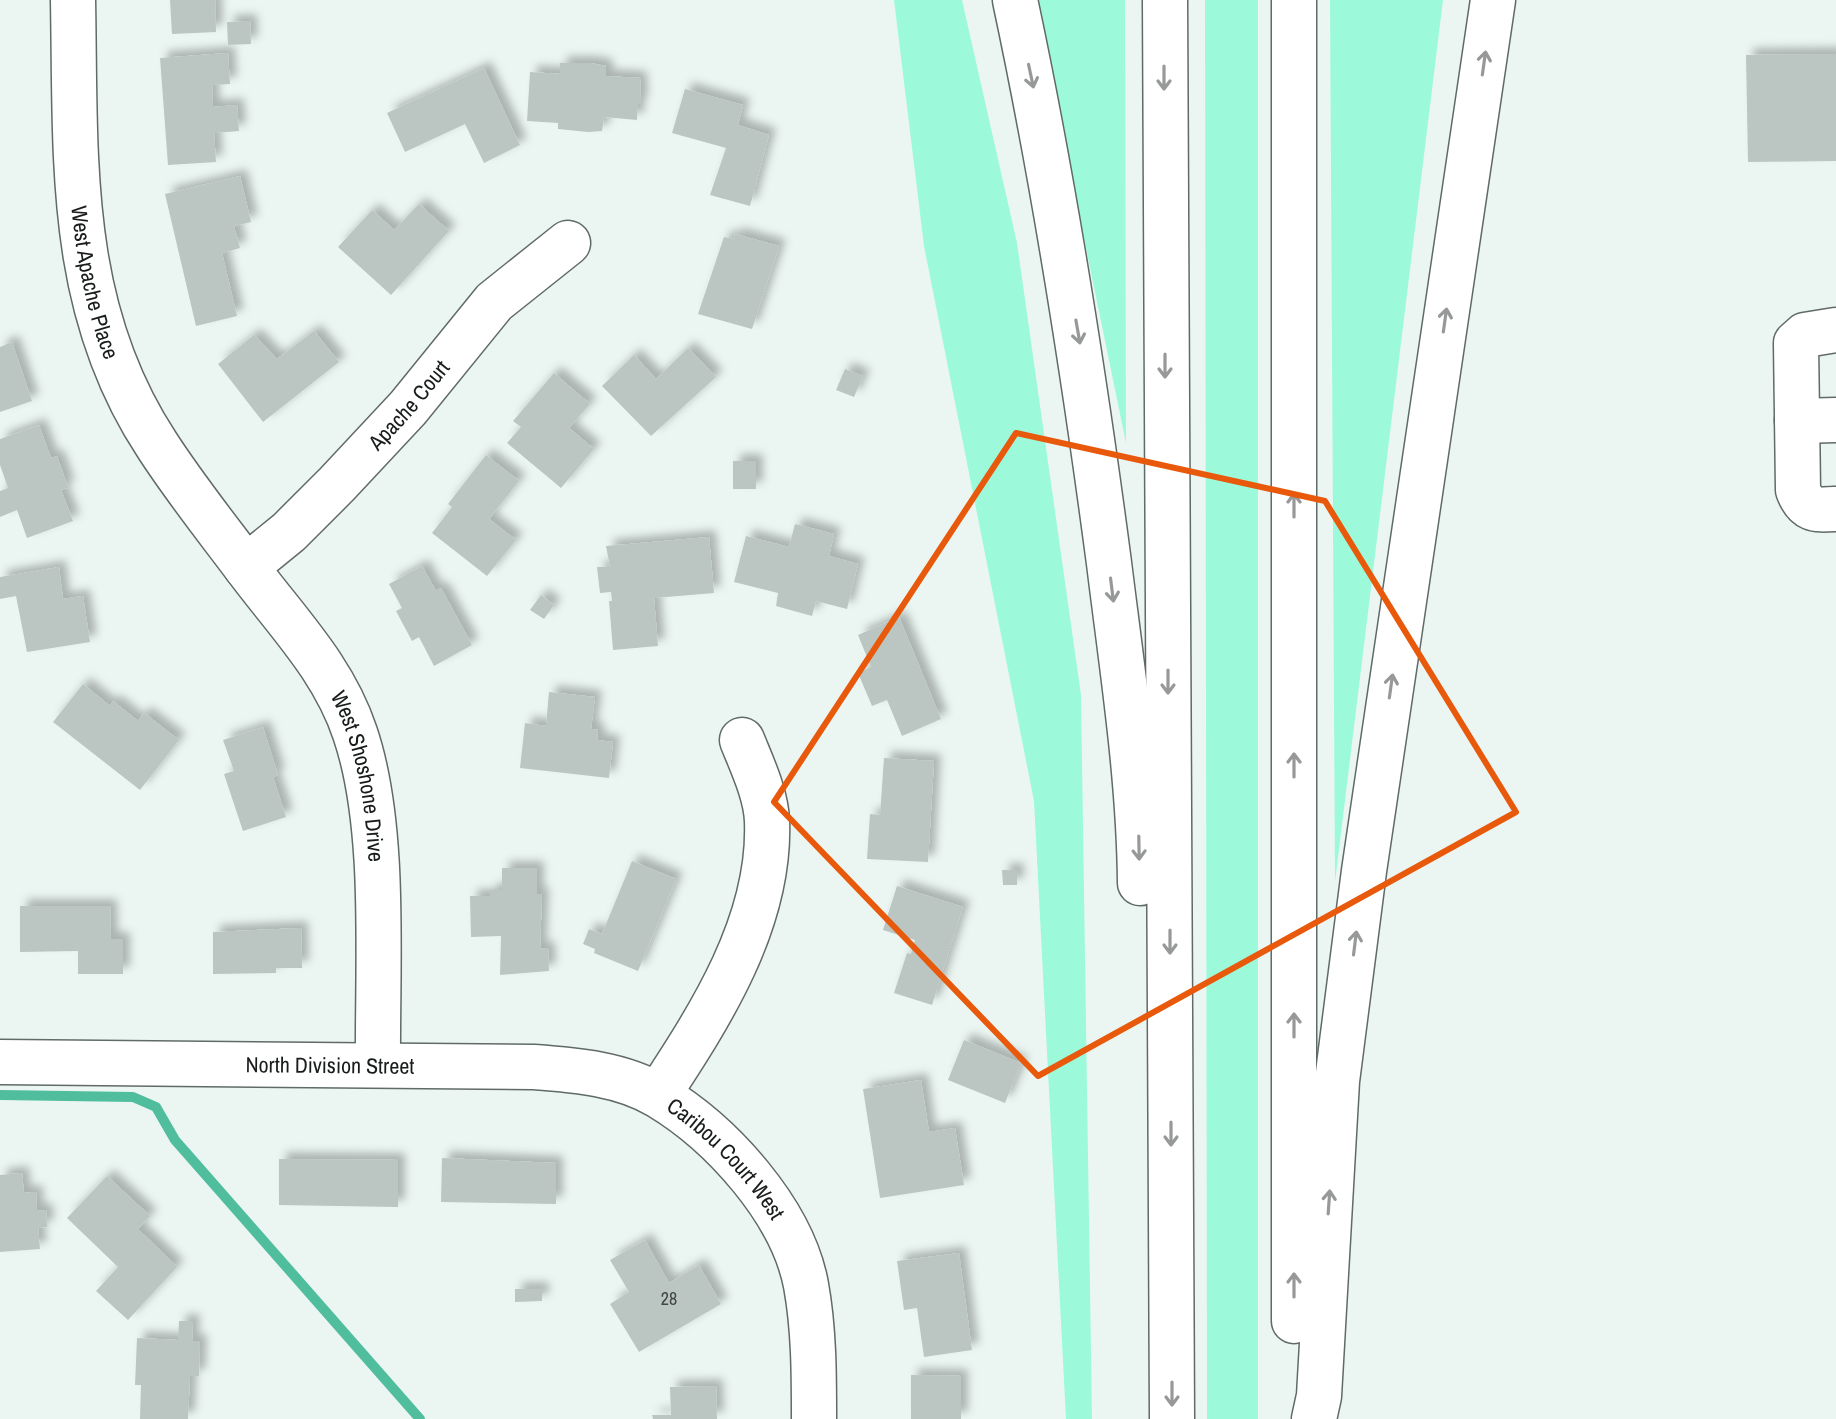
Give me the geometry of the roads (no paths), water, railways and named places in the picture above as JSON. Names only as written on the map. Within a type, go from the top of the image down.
[{"type":"main road","name":"West Apache Place","points":[[73,0],[80,212],[84,265],[93,304],[107,350],[132,405],[220,531]]},
{"type":"main road","points":[[1015,0],[1062,236],[1088,406],[1140,838],[1141,970],[1171,1056]]},
{"type":"main road","points":[[1165,0],[1172,1419]]},
{"type":"main road","points":[[1294,0],[1294,1419]]},
{"type":"main road","points":[[1314,1419],[1319,1396],[1337,1081],[1366,855],[1493,0]]},
{"type":"main road","name":"Apache Court","points":[[246,567],[289,532],[337,484],[408,408],[494,302],[568,243]]},
{"type":"main road","points":[[1836,330],[1805,335],[1796,343],[1817,421],[1798,490],[1803,503],[1812,510],[1836,509]]},
{"type":"main road","name":"West Shoshone Drive","points":[[220,531],[308,642],[339,695],[366,775],[375,863],[378,1064]]},
{"type":"main road","name":"Caribou Court West","points":[[742,740],[767,821],[763,866],[751,920],[734,965],[702,1028],[658,1095],[710,1136],[751,1176],[783,1225],[806,1282],[814,1345],[814,1419]]},
{"type":"main road","name":"North Division Street","points":[[0,1062],[378,1064],[579,1070],[658,1095]]},
{"type":"waterway","points":[[0,1095],[133,1097],[156,1107],[175,1140],[420,1419]]}]
